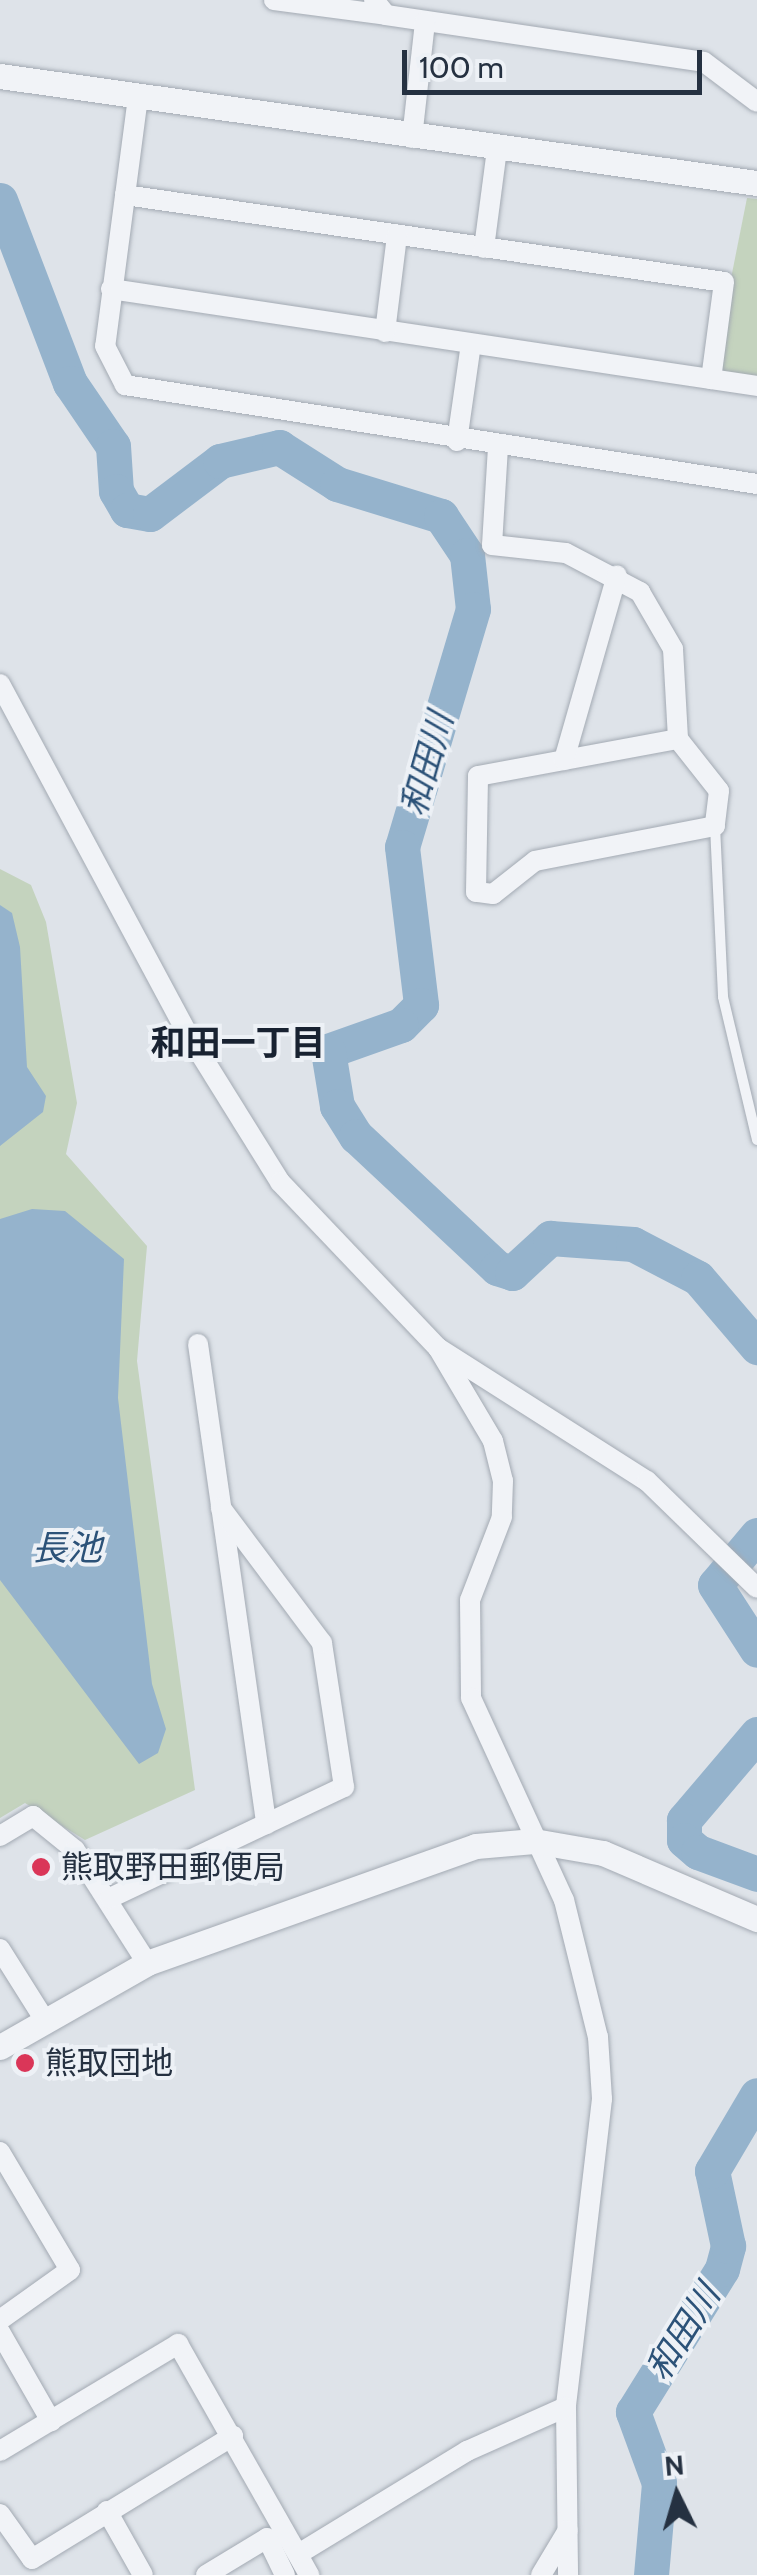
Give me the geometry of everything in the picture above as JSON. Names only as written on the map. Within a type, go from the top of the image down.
[{"type":"street","points":[[274,0],[380,8],[425,22],[704,62],[757,102]]},
{"type":"street","points":[[412,138],[425,22]]},
{"type":"street","points":[[0,76],[412,138],[757,183]]},
{"type":"street","points":[[138,97],[105,346],[126,385],[498,448],[757,484]]},
{"type":"street","points":[[484,248],[497,149]]},
{"type":"street","points":[[125,195],[724,282],[712,379]]},
{"type":"street","points":[[385,332],[397,236]]},
{"type":"street","points":[[111,289],[757,386]]},
{"type":"street","points":[[458,440],[471,344]]},
{"type":"street","points":[[498,448],[492,546],[566,553],[617,575],[640,592],[673,649],[678,739],[718,791],[715,826],[535,861],[493,894],[476,892],[478,776],[678,739]]},
{"type":"street","points":[[564,760],[617,575]]},
{"type":"street","points":[[0,684],[232,1111],[307,1214],[438,1348],[647,1481],[757,1588]]},
{"type":"street","points":[[198,1344],[266,1824]]},
{"type":"street","points":[[438,1348],[493,1440],[504,1480],[464,1650],[486,1741],[564,1900],[599,2053],[566,2408],[568,2575]]},
{"type":"street","points":[[110,1898],[344,1787],[322,1644],[222,1508]]},
{"type":"street","points":[[0,1836],[33,1816],[75,1850],[110,1898],[146,1963]]},
{"type":"street","points":[[0,2047],[44,2018],[146,1963],[394,1868],[534,1841],[655,1870],[757,1919]]},
{"type":"street","points":[[0,1949],[44,2018]]},
{"type":"street","points":[[0,2152],[70,2270],[0,2320]]},
{"type":"street","points":[[0,2332],[51,2421]]},
{"type":"street","points":[[0,2451],[178,2344],[234,2436],[309,2575]]},
{"type":"street","points":[[300,2553],[468,2450],[566,2408]]},
{"type":"street","points":[[0,2514],[32,2559],[234,2436]]},
{"type":"street","points":[[107,2510],[143,2575]]},
{"type":"street","points":[[540,2575],[569,2528]]},
{"type":"street","points":[[206,2575],[266,2538],[285,2575]]},
{"type":"lane","points":[[715,826],[723,997],[757,1140]]},
{"type":"green space","points":[[747,198],[757,199],[757,386],[711,379]]},
{"type":"green space","points":[[0,869],[31,885],[46,922],[77,1103],[66,1154],[147,1246],[137,1361],[195,1790],[85,1840],[25,1803],[0,1818]]},
{"type":"water","points":[[0,905],[12,913],[20,947],[27,1067],[46,1096],[43,1112],[0,1146]]},
{"type":"water","name":"長池","points":[[32,1209],[65,1211],[124,1259],[118,1398],[152,1684],[166,1729],[158,1753],[139,1764],[0,1580],[0,1219]]},
{"type":"waterway","name":"和田川","points":[[0,200],[70,383],[113,446],[116,491],[127,510],[150,514],[220,461],[279,447],[337,484],[441,516],[467,555],[473,609],[402,847],[421,1005],[401,1025],[328,1051],[337,1106],[356,1136],[497,1268],[512,1273],[550,1238],[633,1244],[698,1278],[757,1347]]},
{"type":"waterway","name":"和田川","points":[[757,1535],[715,1585],[757,1650]]},
{"type":"waterway","name":"和田川","points":[[757,1734],[684,1820],[684,1840],[698,1852],[757,1874]]},
{"type":"waterway","name":"和田川","points":[[651,2575],[659,2483],[633,2412],[722,2269],[728,2246],[712,2171],[757,2095]]},
{"type":"place","name":"熊取野田郵便局","points":[[41,1867]]},
{"type":"place","name":"熊取団地","points":[[25,2063]]},
{"type":"district","name":"和田一丁目","points":[[238,1043]]}]
